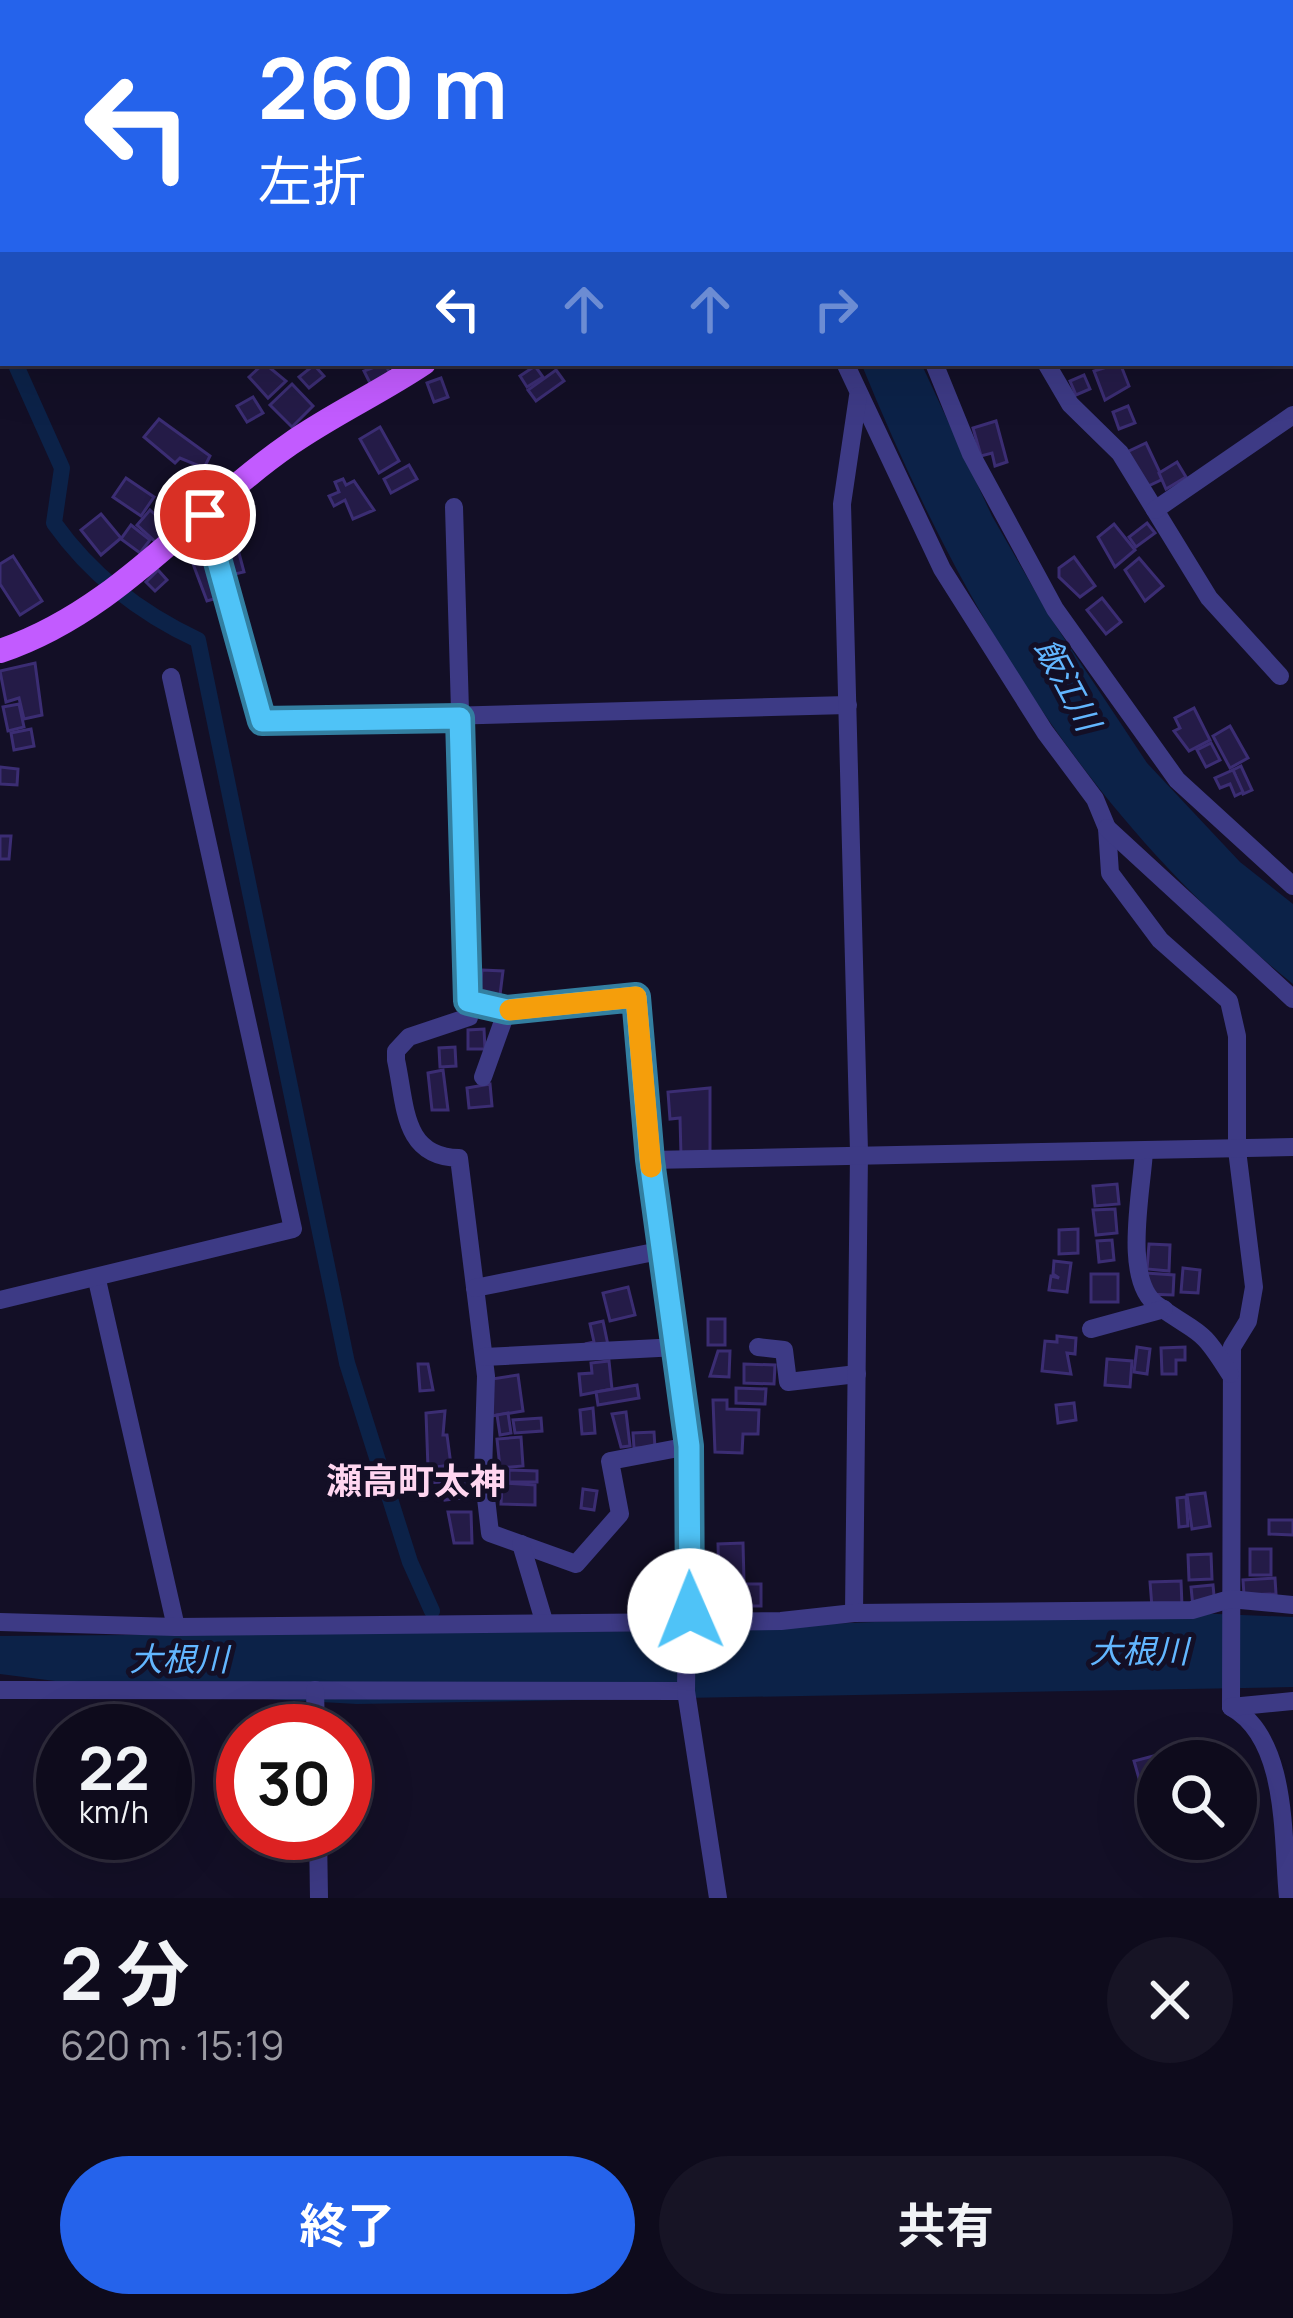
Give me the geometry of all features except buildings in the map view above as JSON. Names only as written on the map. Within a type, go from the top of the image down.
[{"type":"main road","points":[[0,651],[46,634],[96,604],[291,443],[360,407],[420,366]]},
{"type":"street","points":[[846,366],[941,569],[1026,703],[1095,800],[1107,828],[1110,873],[1160,940],[1229,1001],[1237,1036],[1237,1150],[1254,1287],[1248,1321],[1232,1347],[1232,1699],[1251,1718],[1273,1768],[1288,1898]]},
{"type":"street","points":[[935,366],[971,454],[1054,609],[1178,780],[1293,886]]},
{"type":"street","points":[[1048,366],[1070,404],[1097,424],[1120,453],[1210,598],[1280,676]]},
{"type":"street","points":[[854,1613],[859,1152],[842,504],[858,395]]},
{"type":"street","points":[[1155,511],[1293,415]]},
{"type":"street","points":[[454,507],[469,1018],[410,1036],[396,1051],[396,1060],[418,1144],[437,1158],[459,1158],[484,1357],[483,1472],[490,1533],[576,1564],[620,1514],[610,1461],[689,1446]]},
{"type":"street","points":[[205,515],[262,721],[848,706]]},
{"type":"street","points":[[0,1300],[292,1229],[171,676]]},
{"type":"street","points":[[1107,828],[1293,999]]},
{"type":"street","points":[[468,1001],[507,1010],[636,997],[650,1160],[689,1446],[686,1691],[718,1898]]},
{"type":"street","points":[[483,1077],[507,1010]]},
{"type":"street","points":[[650,1160],[859,1152],[1293,1147]]},
{"type":"street","points":[[1144,1150],[1135,1264],[1152,1302],[1203,1330],[1232,1378]]},
{"type":"street","points":[[475,1288],[664,1250]]},
{"type":"street","points":[[97,1280],[176,1627]]},
{"type":"street","points":[[1091,1329],[1164,1309]]},
{"type":"street","points":[[484,1357],[678,1346]]},
{"type":"street","points":[[758,1346],[784,1350],[788,1382],[857,1374]]},
{"type":"street","points":[[521,1544],[544,1621]]},
{"type":"street","points":[[0,1622],[176,1627],[781,1621],[854,1613],[1192,1610],[1230,1601],[1293,1605]]},
{"type":"street","points":[[0,1690],[686,1691]]},
{"type":"street","points":[[315,1690],[315,1704]]},
{"type":"street","points":[[1232,1699],[1293,1700]]},
{"type":"street","points":[[319,1860],[320,1898]]},
{"type":"water","name":"飯江川","points":[[862,366],[922,366],[992,516],[1050,617],[1147,763],[1240,862],[1293,904],[1293,984],[1152,851],[1091,778],[987,623],[899,453]]},
{"type":"water","name":"大根川","points":[[1145,1611],[1293,1617],[1293,1687],[357,1704],[141,1692],[0,1674],[0,1636],[652,1631]]},
{"type":"waterway","points":[[16,366],[62,468],[54,523],[118,591],[198,640],[347,1363],[410,1562],[432,1611]]},
{"type":"slow traffic","points":[[510,1010],[636,997],[651,1167]]},
{"type":"district","name":"瀬高町太神","points":[[416,1480]]},
{"type":"route","points":[[205,515],[262,721],[460,718],[468,1001],[507,1010],[636,997],[650,1160],[689,1446],[690,1611]]}]
